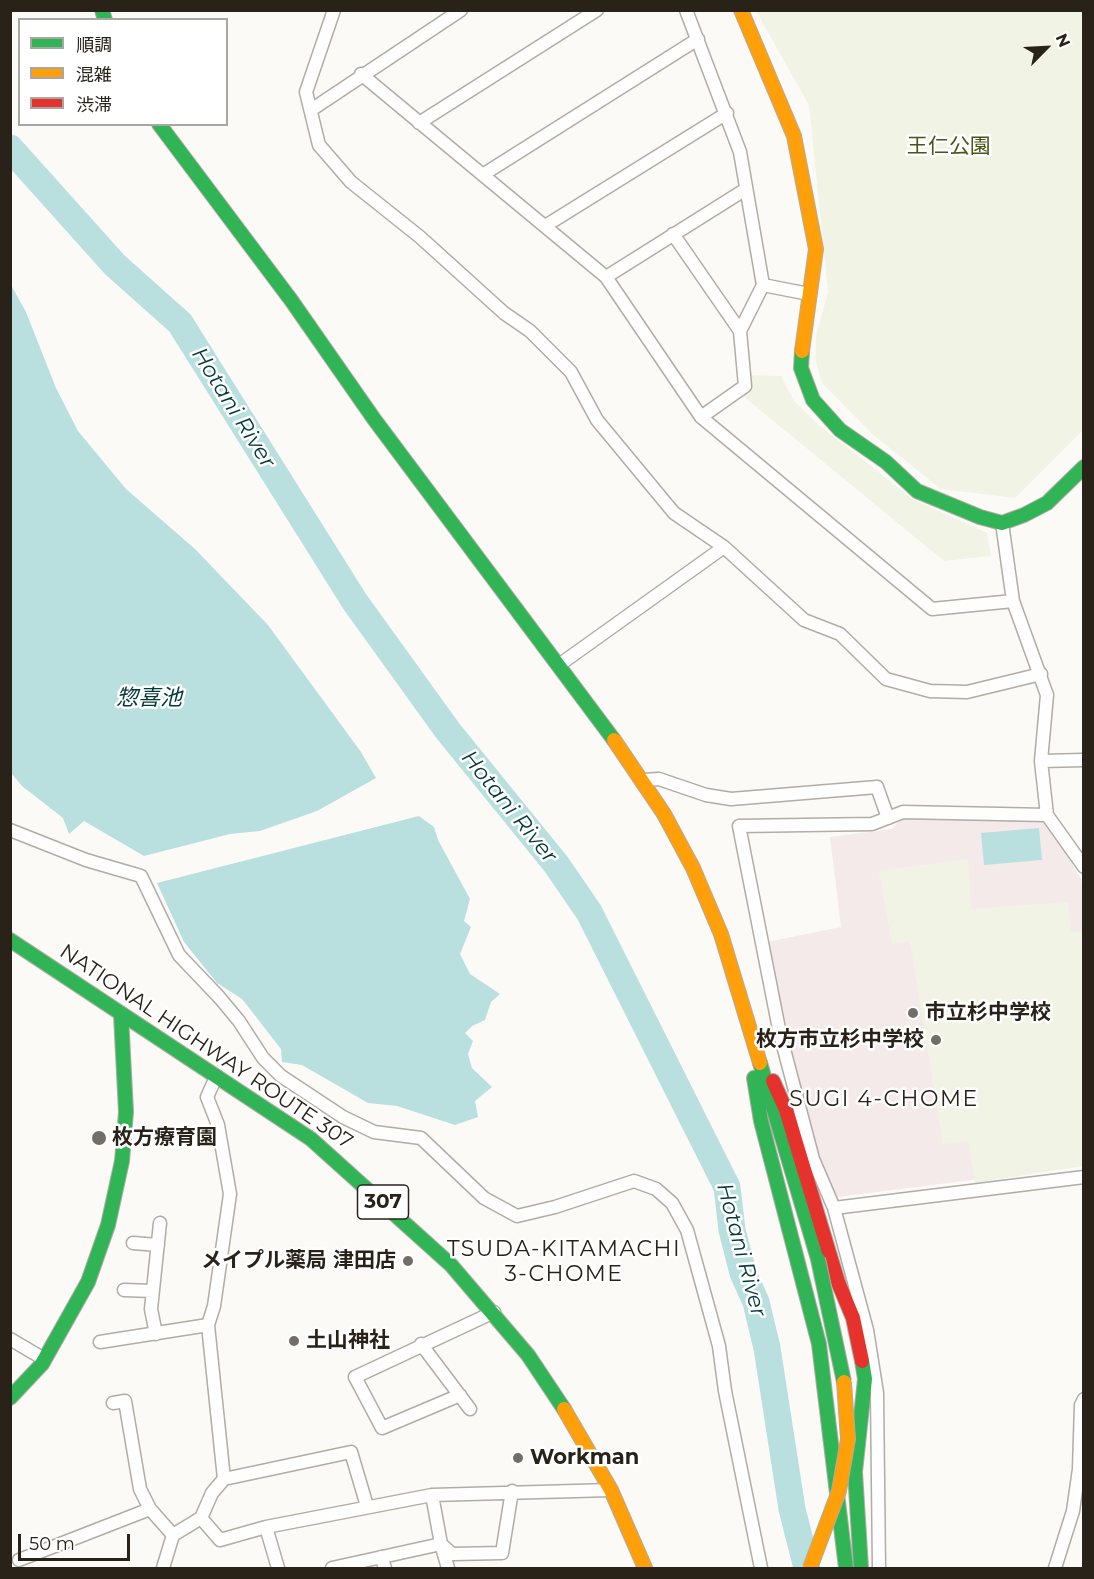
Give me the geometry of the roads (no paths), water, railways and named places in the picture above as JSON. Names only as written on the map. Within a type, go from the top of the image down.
[{"type":"main road","points":[[741,10],[794,136],[816,249],[802,337],[801,368],[813,400],[840,430],[886,462],[917,491],[957,509],[1002,523],[1047,503],[1083,467]]},
{"type":"main road","points":[[160,126],[291,300],[374,419],[559,665],[642,780],[664,814],[707,897],[721,934],[818,1259],[844,1379],[848,1439],[839,1491],[810,1569]]},
{"type":"main road","name":"NATIONAL HIGHWAY ROUTE 307","points":[[10,940],[311,1139],[451,1265],[494,1312],[528,1355],[572,1420],[611,1490],[645,1569]]},
{"type":"main road","points":[[10,1398],[45,1359],[88,1282],[110,1214],[122,1161],[126,1112],[121,1015]]},
{"type":"main road","points":[[746,1023],[761,1121],[819,1344],[846,1569]]},
{"type":"main road","points":[[746,1023],[786,1110],[838,1282],[853,1318],[859,1342],[865,1379],[855,1472],[861,1569]]},
{"type":"street","points":[[334,10],[306,92],[319,144],[351,182],[420,237],[504,313],[530,331],[571,372],[597,420],[674,513],[724,547],[804,620],[840,634],[886,679],[930,691],[968,692],[1041,674]]},
{"type":"street","points":[[311,110],[361,74],[461,10]]},
{"type":"street","points":[[419,123],[597,10]]},
{"type":"street","points":[[686,10],[740,152],[763,285],[740,331]]},
{"type":"street","points":[[484,174],[698,39]]},
{"type":"street","points":[[361,74],[606,277],[701,417],[932,609],[1013,602]]},
{"type":"street","points":[[545,226],[727,113]]},
{"type":"street","points":[[606,277],[746,189]]},
{"type":"street","points":[[673,234],[740,331],[745,386],[701,417]]},
{"type":"street","points":[[763,285],[809,294]]},
{"type":"street","points":[[1002,523],[1013,602],[1047,695],[1041,761],[1047,816],[1083,867]]},
{"type":"street","points":[[559,665],[724,547]]},
{"type":"street","points":[[1041,761],[1083,760]]},
{"type":"street","points":[[642,780],[659,779],[706,795],[731,799],[877,788],[888,818]]},
{"type":"street","points":[[879,1569],[877,1394],[867,1330],[834,1208],[813,1159],[780,1034],[739,826],[872,824],[903,812],[1047,816]]},
{"type":"street","points":[[10,830],[86,860],[141,876],[179,955],[239,1021],[263,1058],[281,1076],[343,1118],[374,1132],[421,1138],[484,1197],[518,1216],[555,1207],[634,1181],[656,1189],[672,1203],[687,1230],[719,1346],[725,1391],[761,1569]]},
{"type":"street","points":[[216,1077],[207,1097],[218,1125],[230,1194],[214,1306],[208,1325],[224,1479]]},
{"type":"street","points":[[834,1208],[1083,1177]]},
{"type":"street","points":[[156,1334],[151,1309],[160,1223]]},
{"type":"street","points":[[133,1243],[158,1245]]},
{"type":"street","points":[[124,1290],[153,1291]]},
{"type":"street","points":[[460,1395],[382,1428],[355,1377],[421,1344],[494,1312]]},
{"type":"street","points":[[100,1342],[208,1325]]},
{"type":"street","points":[[10,1339],[45,1359]]},
{"type":"street","points":[[421,1344],[470,1409]]},
{"type":"street","points":[[1055,1569],[1073,1511],[1083,1399]]},
{"type":"street","points":[[113,1402],[125,1401],[140,1489],[150,1509],[173,1535]]},
{"type":"street","points":[[163,1569],[173,1535],[201,1518],[212,1493],[224,1479],[351,1452],[368,1506]]},
{"type":"street","points":[[201,1518],[220,1540],[266,1527],[432,1495],[611,1490]]},
{"type":"street","points":[[441,1544],[452,1554],[502,1553],[512,1491]]},
{"type":"street","points":[[432,1495],[448,1569]]},
{"type":"street","points":[[19,1560],[150,1509]]},
{"type":"street","points":[[266,1527],[278,1569]]},
{"type":"street","points":[[332,1569],[383,1563],[441,1544]]},
{"type":"water","name":"惣喜池","points":[[11,285],[26,312],[56,388],[78,431],[126,489],[195,549],[268,625],[361,752],[376,778],[317,811],[260,831],[230,834],[144,856],[84,821],[69,834],[63,818],[22,786],[11,773]]},
{"type":"water","points":[[419,816],[434,827],[438,840],[470,899],[464,921],[471,927],[460,954],[470,974],[500,994],[491,1002],[485,1020],[472,1026],[465,1033],[473,1041],[468,1054],[472,1068],[492,1087],[475,1101],[478,1117],[455,1125],[397,1106],[368,1103],[302,1065],[282,1062],[281,1049],[242,999],[217,983],[184,942],[157,883]]},
{"type":"water","points":[[1039,828],[1042,860],[984,865],[981,833]]},
{"type":"waterway","name":"Hotani River","points":[[10,148],[115,265],[180,323],[355,602],[448,731],[556,864],[589,912],[727,1187],[732,1230],[743,1273],[756,1302],[767,1348],[792,1509],[807,1568]]},
{"type":"place","name":"市立杉中学校","points":[[913,1013]]},
{"type":"place","name":"枚方市立杉中学校","points":[[936,1040]]},
{"type":"place","name":"枚方療育園","points":[[99,1138]]},
{"type":"place","name":"メイプル薬局 津田店","points":[[408,1261]]},
{"type":"place","name":"土山神社","points":[[294,1341]]},
{"type":"place","name":"Workman","points":[[518,1458]]},
{"type":"district","name":"SUGI 4-CHOME","points":[[884,1100]]},
{"type":"district","name":"TSUDA-KITAMACHI 3-CHOME","points":[[564,1262]]},
{"type":"park label","name":"王仁公園","points":[[949,147]]}]
